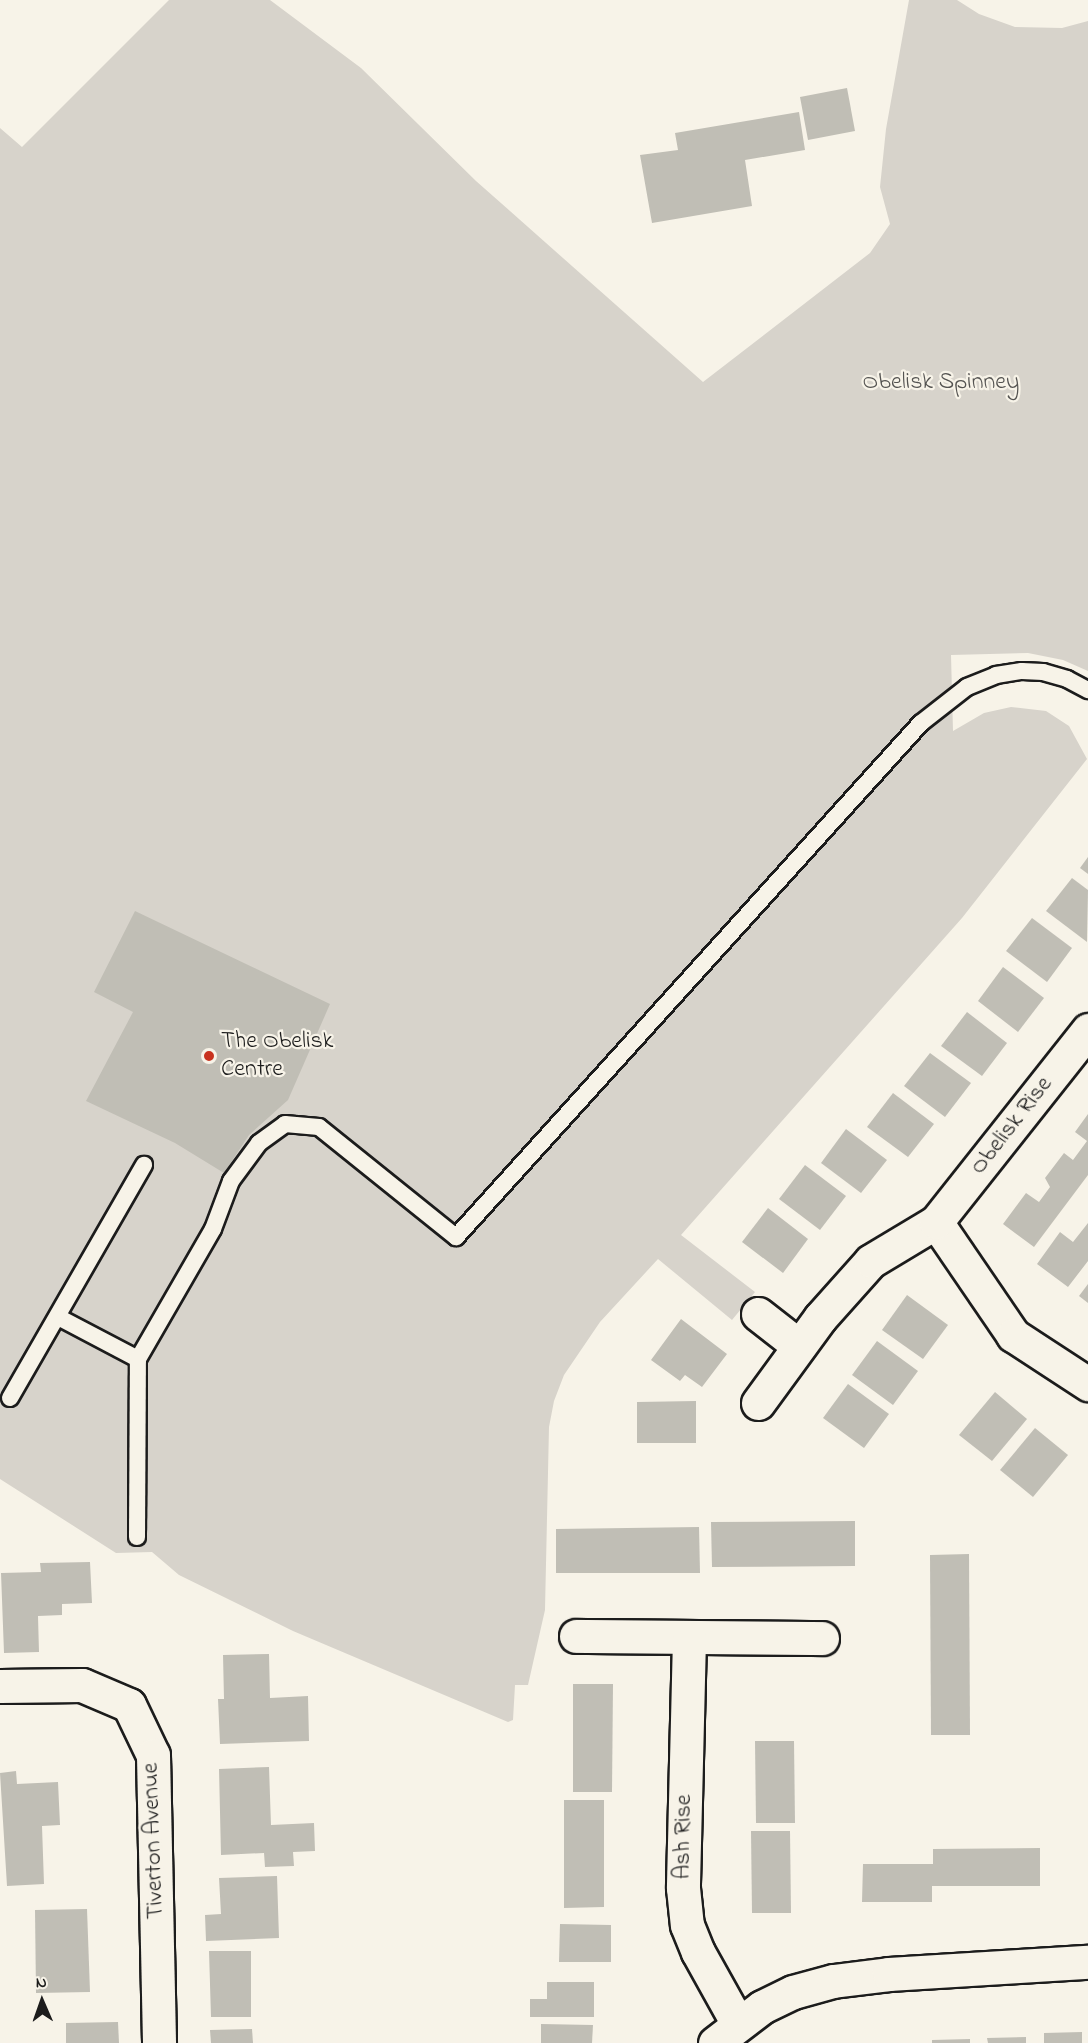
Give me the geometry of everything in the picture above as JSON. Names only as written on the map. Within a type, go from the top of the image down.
[{"type":"street","name":"Obelisk Rise","points":[[758,1403],[820,1318],[871,1261],[936,1222],[1088,1030]]},
{"type":"street","points":[[936,1222],[1013,1335],[1088,1384]]},
{"type":"street","points":[[758,1314],[800,1346]]},
{"type":"street","points":[[576,1636],[822,1638]]},
{"type":"street","name":"Ash Rise","points":[[689,1638],[683,1888],[687,1925],[726,2033],[762,2007],[793,1992],[833,1981],[889,1974],[1088,1962]]},
{"type":"street","name":"Tiverton Avenue","points":[[0,1686],[82,1685],[129,1704],[153,1755],[159,2043]]},
{"type":"lane","points":[[137,1537],[138,1359],[213,1230],[231,1181],[259,1143],[285,1124],[319,1127],[456,1237],[921,723],[967,687],[996,675],[1022,671],[1043,672],[1067,679],[1088,690]]},
{"type":"lane","points":[[10,1398],[144,1165]]},
{"type":"lane","points":[[58,1317],[138,1359]]},
{"type":"green space","name":"Obelisk Spinney","points":[[169,0],[270,0],[361,68],[476,181],[703,382],[870,253],[890,224],[880,187],[886,129],[909,0],[957,0],[979,14],[1015,27],[1062,28],[1088,21],[1088,671],[1063,660],[1028,653],[951,655],[953,731],[984,713],[1011,707],[1046,711],[1069,726],[1087,759],[962,918],[681,1235],[755,1292],[732,1320],[658,1259],[600,1322],[564,1375],[554,1401],[549,1427],[545,1610],[528,1685],[515,1685],[513,1720],[508,1722],[293,1631],[179,1575],[152,1552],[116,1553],[0,1479],[0,128],[22,147]]},
{"type":"building","points":[[847,88],[855,131],[808,140],[800,97]]},
{"type":"building","points":[[799,112],[805,150],[745,160],[752,206],[652,223],[640,155],[678,150],[675,133]]},
{"type":"building","points":[[1088,857],[1088,874],[1080,868]]},
{"type":"building","points":[[1072,878],[1088,890],[1087,942],[1046,911]]},
{"type":"building","name":"The Obelisk Centre","points":[[135,911],[330,1004],[288,1100],[249,1135],[224,1173],[175,1143],[86,1101],[133,1012],[94,992]]},
{"type":"building","points":[[1032,918],[1072,948],[1047,982],[1006,951]]},
{"type":"building","points":[[1003,967],[1044,998],[1018,1032],[978,1001]]},
{"type":"building","points":[[967,1012],[1007,1043],[982,1076],[941,1046]]},
{"type":"building","points":[[930,1053],[971,1083],[945,1117],[904,1086]]},
{"type":"building","points":[[893,1093],[934,1124],[908,1157],[867,1127]]},
{"type":"building","points":[[1088,1114],[1088,1175],[1034,1247],[1003,1224],[1026,1193],[1039,1202],[1050,1187],[1045,1178],[1064,1153],[1073,1160],[1087,1141],[1075,1132]]},
{"type":"building","points":[[846,1129],[887,1160],[861,1193],[821,1163]]},
{"type":"building","points":[[805,1165],[846,1196],[820,1230],[779,1199]]},
{"type":"building","points":[[768,1208],[808,1239],[783,1273],[742,1242]]},
{"type":"building","points":[[1088,1223],[1088,1261],[1068,1287],[1037,1264],[1060,1232],[1073,1242]]},
{"type":"building","points":[[1088,1284],[1088,1303],[1079,1296]]},
{"type":"building","points":[[907,1295],[948,1325],[923,1359],[882,1330]]},
{"type":"building","points":[[681,1319],[727,1354],[702,1387],[685,1375],[680,1381],[651,1360]]},
{"type":"building","points":[[877,1341],[918,1371],[893,1405],[852,1375]]},
{"type":"building","points":[[848,1384],[889,1414],[864,1448],[823,1418]]},
{"type":"building","points":[[995,1392],[1027,1419],[992,1461],[959,1435]]},
{"type":"building","points":[[696,1401],[696,1443],[637,1443],[637,1402]]},
{"type":"building","points":[[1035,1428],[1068,1455],[1033,1497],[1000,1470]]},
{"type":"building","points":[[855,1521],[855,1566],[712,1567],[711,1522]]},
{"type":"building","points":[[699,1527],[700,1573],[556,1573],[556,1529]]},
{"type":"building","points":[[969,1554],[970,1735],[931,1735],[930,1555]]},
{"type":"building","points":[[90,1562],[92,1603],[62,1604],[62,1615],[38,1616],[39,1652],[4,1653],[1,1573],[41,1572],[40,1563]]},
{"type":"building","points":[[269,1654],[270,1698],[308,1696],[309,1741],[220,1744],[218,1699],[224,1699],[223,1655]]},
{"type":"building","points":[[573,1684],[613,1684],[612,1792],[573,1792]]},
{"type":"building","points":[[755,1741],[794,1741],[795,1823],[756,1823]]},
{"type":"building","points":[[269,1767],[271,1825],[314,1823],[315,1851],[293,1852],[294,1866],[265,1867],[264,1853],[221,1855],[219,1769]]},
{"type":"building","points":[[16,1771],[17,1784],[58,1782],[60,1825],[42,1826],[44,1884],[7,1886],[0,1773]]},
{"type":"building","points":[[564,1800],[604,1800],[604,1907],[564,1908]]},
{"type":"building","points":[[751,1831],[790,1831],[791,1913],[752,1913]]},
{"type":"building","points":[[1040,1848],[1040,1886],[932,1886],[932,1902],[862,1902],[863,1864],[933,1864],[933,1849]]},
{"type":"building","points":[[277,1876],[279,1938],[206,1941],[205,1915],[221,1914],[219,1878]]},
{"type":"building","points":[[87,1909],[90,1992],[36,1993],[35,1910]]},
{"type":"building","points":[[560,1924],[611,1925],[611,1962],[559,1962]]},
{"type":"building","points":[[209,1951],[251,1951],[251,2017],[211,2017]]},
{"type":"building","points":[[547,1982],[594,1982],[594,2017],[530,2017],[530,1999],[547,1999]]},
{"type":"building","points":[[118,2022],[119,2043],[66,2043],[66,2023]]},
{"type":"building","points":[[541,2024],[593,2025],[592,2043],[541,2043]]},
{"type":"building","points":[[252,2029],[253,2043],[211,2043],[210,2030]]},
{"type":"building","points":[[1082,2032],[1082,2043],[1044,2043],[1044,2033]]},
{"type":"building","points":[[1026,2037],[1026,2043],[988,2043],[987,2038]]},
{"type":"building","points":[[970,2039],[970,2043],[932,2043],[932,2040]]},
{"type":"place","name":"The Obelisk Centre","points":[[209,1056]]}]
